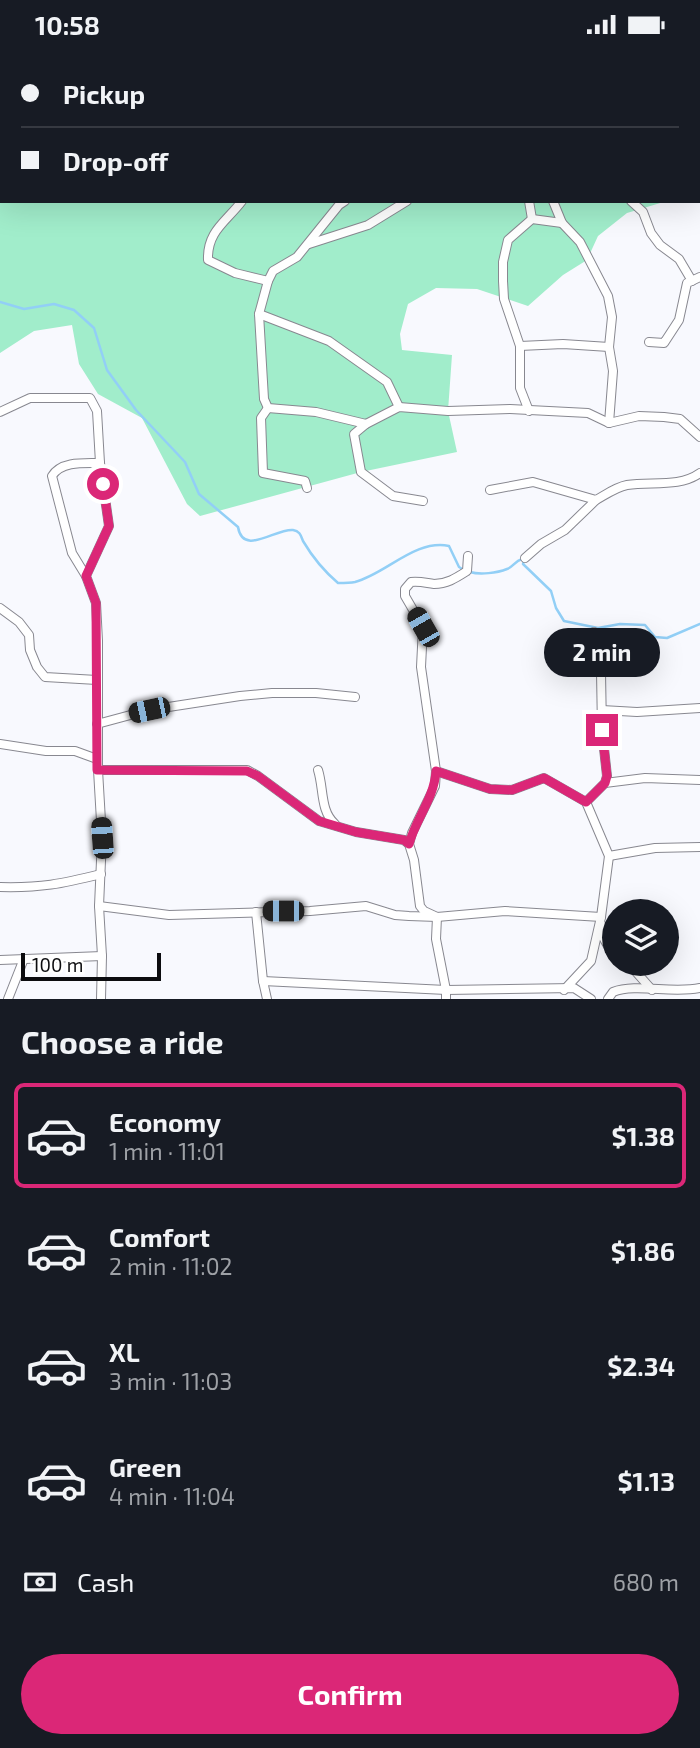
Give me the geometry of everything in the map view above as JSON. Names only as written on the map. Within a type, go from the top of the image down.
[{"type":"street","points":[[240,203],[216,230],[208,245],[208,260],[235,273],[268,281]]},
{"type":"street","points":[[268,408],[264,399],[259,314],[268,281],[273,271],[297,257],[342,203]]},
{"type":"street","points":[[309,244],[368,225],[404,203]]},
{"type":"street","points":[[529,203],[532,219]]},
{"type":"street","points":[[633,203],[643,212],[656,239],[679,259],[696,279],[687,283],[678,320],[664,343],[649,342]]},
{"type":"street","points":[[554,204],[562,223],[580,242],[608,296],[612,317],[609,347],[613,371],[609,423]]},
{"type":"street","points":[[529,411],[520,388],[520,346],[504,299],[503,262],[508,240],[532,219],[562,223]]},
{"type":"street","points":[[259,314],[329,341],[387,382],[400,407]]},
{"type":"street","points":[[520,346],[562,344],[609,347]]},
{"type":"street","points":[[0,412],[30,398],[90,398],[97,411],[100,463],[109,526],[86,576]]},
{"type":"street","points":[[423,501],[393,496],[361,472],[354,435],[366,424],[400,407],[448,411],[510,409],[588,413],[609,423],[639,416],[680,419],[700,437]]},
{"type":"street","points":[[268,408],[316,412],[366,424]]},
{"type":"street","points":[[268,408],[261,418],[263,473],[305,481],[307,488]]},
{"type":"street","points":[[100,463],[76,463],[56,470],[52,476],[72,553],[86,576],[96,603],[97,770],[102,838],[99,906],[101,999]]},
{"type":"street","points":[[525,558],[541,544],[565,530],[596,500],[625,485],[668,483],[695,477],[700,473]]},
{"type":"street","points":[[490,490],[533,482],[596,500]]},
{"type":"street","points":[[437,917],[424,912],[420,906],[414,860],[409,844],[432,794],[436,771],[421,667],[423,627],[405,596],[405,589],[411,582],[421,580],[433,584],[450,582],[467,571],[468,556]]},
{"type":"street","points":[[0,608],[19,622],[29,635],[33,658],[45,677],[97,680]]},
{"type":"street","points":[[586,802],[605,783],[607,776],[601,672],[610,658],[604,640],[594,632]]},
{"type":"street","points":[[97,724],[149,710],[240,696],[316,693],[355,697]]},
{"type":"street","points":[[602,710],[637,712],[700,708]]},
{"type":"street","points":[[0,744],[46,751],[75,751],[97,759]]},
{"type":"street","points":[[97,770],[247,771],[258,776],[319,821],[404,840],[409,844]]},
{"type":"street","points":[[318,770],[327,815],[337,827]]},
{"type":"street","points":[[436,771],[490,789],[512,790],[544,778],[586,802],[609,856],[601,917],[590,961],[564,989]]},
{"type":"street","points":[[605,783],[645,778],[700,780]]},
{"type":"street","points":[[609,856],[655,848],[700,847]]},
{"type":"street","points":[[0,887],[55,886],[101,873]]},
{"type":"street","points":[[99,906],[169,915],[310,911],[366,906],[395,915],[437,917],[505,911],[601,917]]},
{"type":"street","points":[[257,912],[262,981],[267,999]]},
{"type":"street","points":[[437,917],[436,939],[446,994]]},
{"type":"street","points":[[601,917],[602,926]]},
{"type":"street","points":[[0,960],[102,956]]},
{"type":"street","points":[[9,999],[23,961]]},
{"type":"street","points":[[640,976],[652,990]]},
{"type":"street","points":[[262,981],[446,994],[574,988],[591,999]]},
{"type":"street","points":[[608,999],[618,990],[686,991],[700,988]]},
{"type":"green space","points":[[0,203],[660,203],[627,213],[598,236],[587,260],[563,275],[528,306],[477,289],[436,288],[408,304],[400,334],[402,350],[452,355],[448,411],[457,452],[361,472],[200,516],[187,504],[142,418],[98,394],[79,364],[72,325],[34,331],[0,353]]},
{"type":"waterway","points":[[0,302],[24,309],[54,304],[74,310],[94,328],[107,370],[136,410],[185,462],[199,494],[238,527],[241,536],[246,540],[253,541],[286,531],[297,531],[315,559],[338,583],[367,578],[412,552],[436,545],[449,546],[459,567],[464,570]]},
{"type":"waterway","points":[[470,572],[498,572],[522,559]]},
{"type":"waterway","points":[[524,561],[523,564],[551,591],[556,608],[564,621],[598,628],[620,624],[645,625],[655,637],[667,638],[700,624]]},
{"type":"route","points":[[103,484],[109,526],[86,576],[96,603],[97,770],[247,771],[258,776],[319,821],[356,832],[404,840],[409,844],[412,833],[429,803],[435,786],[436,771],[490,789],[512,790],[544,778],[586,802],[605,783],[607,776],[602,730]]}]
